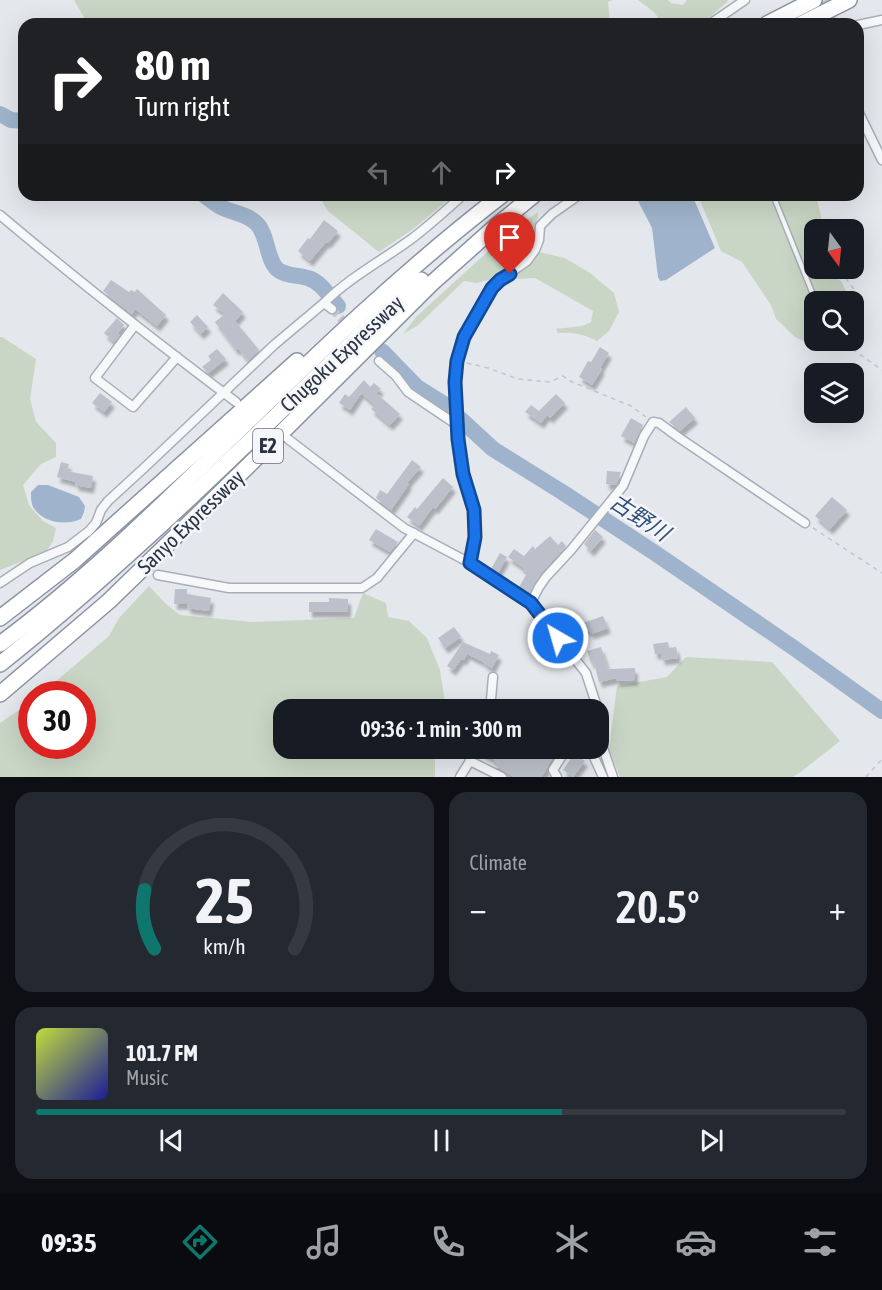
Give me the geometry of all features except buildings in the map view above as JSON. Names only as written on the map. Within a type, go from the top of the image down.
[{"type":"highway","points":[[779,18],[814,0]]},
{"type":"highway","points":[[813,18],[849,0]]},
{"type":"highway","name":"E2","points":[[0,618],[75,561],[401,269],[492,201]]},
{"type":"highway","name":"Chugoku Expressway","points":[[0,644],[87,574],[404,275],[493,201]]},
{"type":"highway","name":"Chugoku Expressway","points":[[0,664],[61,615],[192,496],[392,306],[468,242],[524,201]]},
{"type":"highway","name":"Sanyo Expressway","points":[[0,694],[109,601],[431,284],[525,201]]},
{"type":"street","points":[[719,18],[746,0]]},
{"type":"street","points":[[864,24],[882,20]]},
{"type":"street","points":[[864,123],[882,160]]},
{"type":"street","points":[[0,583],[30,563],[68,547],[89,531],[108,501],[274,345],[335,292],[412,238],[456,201]]},
{"type":"street","points":[[470,563],[475,537],[474,510],[463,474],[458,439],[455,382],[457,361],[464,337],[492,288],[527,261],[539,240],[540,226],[570,201]]},
{"type":"street","points":[[0,215],[74,277],[236,402]]},
{"type":"street","points":[[324,303],[332,309]]},
{"type":"street","points":[[135,325],[95,378],[133,407],[177,357]]},
{"type":"street","points":[[379,361],[396,376],[408,392],[457,425]]},
{"type":"street","points":[[531,603],[546,577],[623,486],[644,436],[654,422],[659,423],[805,523]]},
{"type":"street","points":[[288,439],[404,528],[470,563],[531,603],[586,673],[594,699]]},
{"type":"street","points":[[158,575],[229,588],[362,588],[377,578],[414,533]]},
{"type":"street","points":[[491,699],[493,677]]},
{"type":"street","points":[[557,777],[553,770],[560,759]]},
{"type":"street","points":[[594,759],[603,777]]},
{"type":"street","points":[[606,759],[613,777]]},
{"type":"street","points":[[460,777],[470,760],[502,777]]},
{"type":"lane","points":[[775,201],[812,291]]},
{"type":"path","points":[[855,351],[882,370]]},
{"type":"path","points":[[457,361],[488,368],[518,379],[550,382],[563,376],[631,406],[654,422]]},
{"type":"path","points":[[805,523],[882,573]]},
{"type":"path","points":[[866,777],[882,759]]},
{"type":"green space","points":[[74,0],[613,0],[608,2],[609,18],[84,18]]},
{"type":"green space","points":[[638,0],[668,0],[671,3],[683,5],[687,0],[728,1],[709,18],[658,18]]},
{"type":"green space","points":[[322,201],[447,201],[413,229],[379,252],[328,211]]},
{"type":"green space","points":[[700,201],[817,201],[822,219],[804,219],[804,279],[838,279],[846,291],[804,291],[804,341],[795,337],[776,319],[771,305],[742,262],[721,251]]},
{"type":"green space","points":[[538,212],[538,218],[532,231],[531,248],[565,258],[590,273],[614,293],[619,312],[609,331],[597,341],[578,334],[558,333],[556,329],[582,326],[591,322],[593,311],[535,278],[518,279],[503,274],[476,283],[464,281],[417,326],[403,334],[416,317],[506,235]]},
{"type":"green space","points":[[0,337],[36,359],[30,399],[36,422],[56,443],[56,457],[41,464],[23,485],[29,505],[43,521],[56,528],[53,541],[46,552],[0,570]]},
{"type":"green space","points":[[149,586],[180,615],[252,622],[354,618],[363,593],[386,603],[388,617],[409,621],[427,638],[440,670],[444,699],[273,699],[273,759],[436,759],[435,777],[0,777],[0,723],[18,711],[18,759],[96,759],[96,681],[56,681],[109,636],[119,618]]},
{"type":"green space","points":[[686,657],[772,662],[840,741],[792,777],[620,777],[609,749],[617,686],[667,677]]},
{"type":"water","points":[[638,201],[695,201],[715,248],[666,280],[660,281],[652,228]]},
{"type":"water","points":[[38,485],[48,485],[79,497],[85,506],[81,519],[55,522],[42,517],[31,502],[31,492]]},
{"type":"waterway","name":"古野川","points":[[0,114],[11,120],[18,121]]},
{"type":"waterway","name":"古野川","points":[[212,201],[256,223],[263,233],[271,259],[277,269],[313,280],[338,306]]},
{"type":"waterway","name":"古野川","points":[[382,351],[417,387],[444,404],[493,449],[655,553],[882,711]]},
{"type":"tunnel","points":[[825,0],[832,18]]},
{"type":"tunnel","points":[[332,309],[351,329]]},
{"type":"route","points":[[510,274],[492,288],[464,337],[457,361],[455,382],[458,439],[463,474],[474,510],[475,537],[470,563],[531,603],[558,638]]}]
